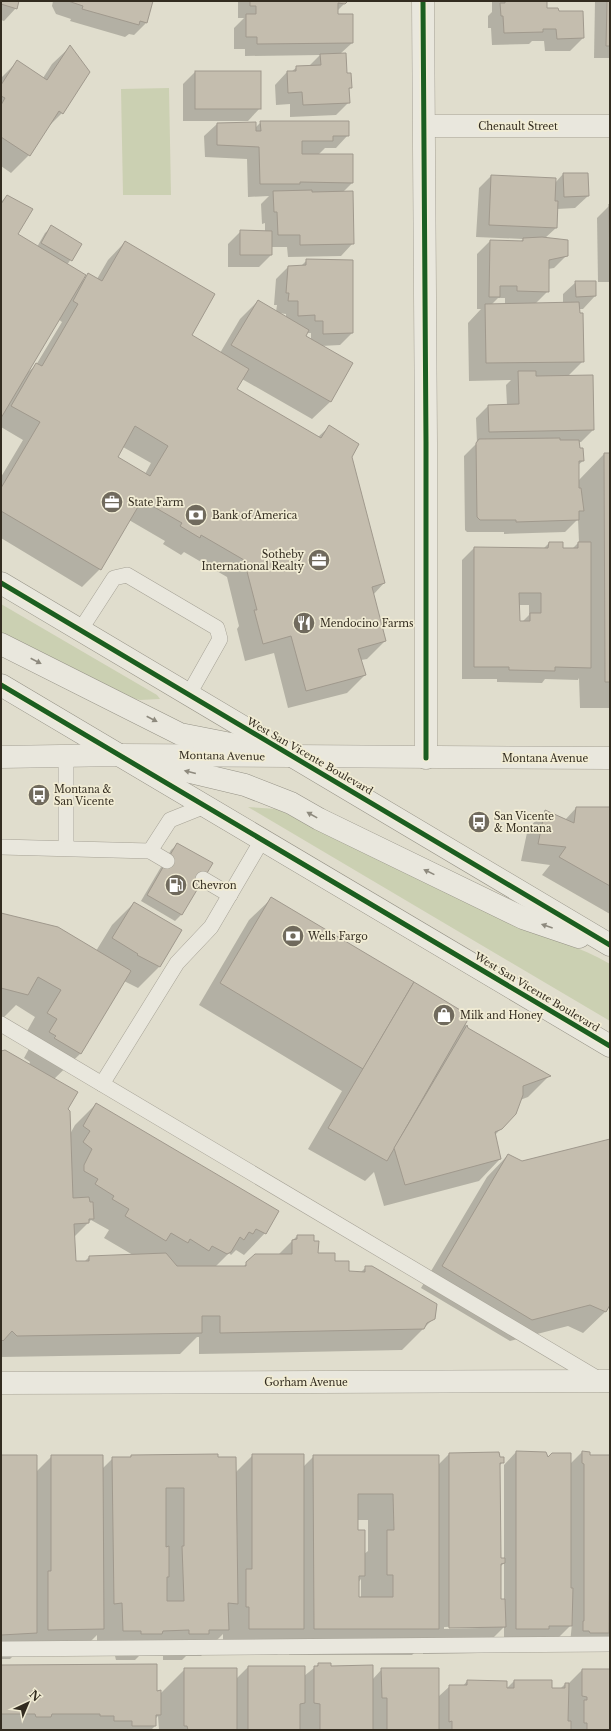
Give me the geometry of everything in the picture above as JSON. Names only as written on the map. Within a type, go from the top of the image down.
[{"type":"main road","points":[[423,1],[425,126],[426,758]]},
{"type":"main road","name":"Chenault Street","points":[[425,126],[610,126]]},
{"type":"main road","name":"West San Vicente Boulevard","points":[[1,583],[81,629],[610,945]]},
{"type":"main road","points":[[1,644],[180,734],[295,757]]},
{"type":"main road","name":"West San Vicente Boulevard","points":[[1,685],[610,1046]]},
{"type":"main road","points":[[118,754],[245,785],[291,803],[319,819],[523,918],[610,948]]},
{"type":"main road","name":"Montana Avenue","points":[[1,757],[118,754],[295,757],[381,755],[426,758],[610,758]]},
{"type":"main road","name":"Gorham Avenue","points":[[1,1383],[607,1380]]},
{"type":"lane","points":[[81,629],[114,578],[127,575],[217,628],[220,639],[189,694]]},
{"type":"lane","points":[[66,755],[66,848]]},
{"type":"lane","points":[[150,851],[170,820],[205,806]]},
{"type":"lane","points":[[102,1084],[177,963],[211,927],[262,840]]},
{"type":"lane","points":[[1,847],[150,851],[167,861]]},
{"type":"lane","points":[[203,879],[230,895]]},
{"type":"lane","points":[[1,1024],[607,1380]]},
{"type":"lane","points":[[1,1649],[610,1644]]},
{"type":"green space","points":[[169,88],[171,195],[123,195],[121,89]]},
{"type":"green space","points":[[1,604],[157,695],[160,699],[140,700],[132,698],[1,633]]},
{"type":"green space","points":[[248,807],[277,809],[517,926],[576,947],[610,964],[610,1021]]},
{"type":"building","points":[[1,1],[19,1],[17,9],[1,4]]},
{"type":"building","points":[[68,1],[153,1],[147,23],[140,21],[139,25],[82,9],[83,6]]},
{"type":"building","points":[[250,1],[348,1],[345,4],[338,3],[338,14],[353,14],[353,43],[257,44],[257,37],[246,37],[246,14],[256,14],[256,6],[250,6]]},
{"type":"building","points":[[505,1],[547,1],[547,8],[558,8],[559,11],[583,11],[584,38],[557,39],[556,29],[543,29],[543,32],[504,33],[503,16],[501,16],[500,3],[505,3]]},
{"type":"building","points":[[607,1],[610,1],[610,46],[606,46]]},
{"type":"building","points":[[70,45],[90,72],[63,114],[59,111],[30,156],[1,137],[1,105],[5,98],[1,96],[1,85],[17,60],[47,80]]},
{"type":"building","points":[[346,53],[347,73],[351,73],[352,88],[349,88],[350,103],[303,105],[302,92],[288,93],[287,71],[296,71],[296,66],[321,65],[320,54]]},
{"type":"building","points":[[195,71],[261,71],[261,109],[195,109]]},
{"type":"building","points":[[260,121],[349,121],[349,136],[333,136],[333,141],[302,141],[302,154],[353,154],[353,183],[300,182],[300,184],[260,184],[259,147],[217,145],[217,123],[256,122],[256,131],[261,131]]},
{"type":"building","points":[[563,173],[588,173],[589,196],[564,197]]},
{"type":"building","points":[[491,175],[556,178],[555,201],[558,201],[557,228],[489,225]]},
{"type":"building","points":[[312,190],[312,192],[353,191],[354,244],[300,245],[300,235],[278,235],[277,212],[274,212],[273,191]]},
{"type":"building","points":[[7,195],[33,209],[18,234],[86,275],[1,418],[1,204]]},
{"type":"building","points":[[609,204],[610,204],[610,270]]},
{"type":"building","points":[[51,225],[82,244],[72,261],[41,243]]},
{"type":"building","points":[[240,230],[272,231],[272,255],[240,255]]},
{"type":"building","points":[[542,237],[568,240],[568,256],[549,260],[549,292],[517,291],[517,286],[500,286],[500,297],[489,297],[490,240],[523,241],[523,238]]},
{"type":"building","points":[[125,241],[215,294],[192,335],[249,369],[237,389],[321,438],[329,425],[359,444],[352,457],[385,583],[372,587],[386,641],[358,649],[366,675],[306,691],[291,636],[263,644],[254,610],[257,610],[244,560],[201,535],[200,538],[180,526],[182,523],[142,500],[101,570],[1,511],[1,488],[40,422],[11,406],[36,363],[42,366],[78,304],[73,301],[88,273],[102,281]],"holes":[[[135,426],[168,446],[150,476],[118,457]]]},
{"type":"building","points":[[306,259],[353,260],[353,333],[323,334],[323,321],[315,321],[315,315],[298,316],[298,301],[288,301],[289,293],[286,293],[288,266],[306,265]]},
{"type":"building","points":[[575,281],[596,281],[596,296],[576,297]]},
{"type":"building","points":[[258,300],[309,330],[306,336],[353,363],[331,402],[231,345]]},
{"type":"building","points":[[579,302],[580,313],[583,313],[584,362],[486,363],[485,304]]},
{"type":"building","points":[[518,371],[536,371],[536,376],[593,375],[594,430],[489,432],[488,405],[519,404]]},
{"type":"building","points":[[560,438],[560,440],[579,440],[580,448],[583,448],[584,461],[579,461],[579,488],[581,488],[584,511],[579,511],[579,520],[516,522],[516,520],[480,520],[477,517],[476,443],[479,439]]},
{"type":"building","points":[[604,453],[610,453],[610,682],[605,682]]},
{"type":"building","points":[[549,542],[563,542],[563,548],[578,548],[578,542],[591,542],[591,668],[555,667],[555,671],[509,670],[509,667],[474,667],[474,547],[548,548]],"holes":[[[519,593],[541,593],[541,613],[530,613],[530,621],[520,621]]]},
{"type":"building","points":[[576,807],[610,807],[610,886],[559,857],[566,847],[538,844],[545,810],[574,823]]},
{"type":"building","points":[[177,843],[213,863],[182,915],[147,895]]},
{"type":"building","points":[[271,897],[414,982],[363,1069],[220,983]]},
{"type":"building","points":[[134,902],[182,930],[160,967],[137,955],[138,954],[112,938]]},
{"type":"building","points":[[1,913],[58,927],[131,971],[81,1054],[54,1038],[56,1036],[49,1032],[57,1019],[47,1013],[61,990],[38,977],[28,995],[1,988]]},
{"type":"building","points":[[414,982],[470,1016],[387,1161],[328,1128]]},
{"type":"building","points":[[467,1025],[468,1028],[551,1076],[523,1086],[523,1095],[516,1114],[502,1129],[495,1132],[501,1159],[405,1185],[394,1148]]},
{"type":"building","points":[[5,1050],[78,1092],[68,1109],[70,1111],[73,1198],[89,1197],[90,1202],[93,1202],[94,1219],[89,1219],[89,1223],[74,1224],[76,1261],[89,1261],[89,1256],[166,1253],[177,1266],[246,1266],[246,1262],[255,1254],[292,1254],[292,1240],[297,1239],[297,1235],[314,1235],[314,1241],[319,1241],[318,1253],[335,1253],[335,1261],[349,1261],[349,1271],[365,1272],[365,1266],[372,1266],[437,1304],[435,1319],[427,1323],[424,1329],[220,1333],[220,1316],[202,1316],[202,1333],[17,1336],[12,1331],[3,1341],[1,1339],[1,1051]]},
{"type":"building","points":[[96,1103],[279,1211],[266,1234],[256,1229],[253,1234],[249,1232],[244,1240],[240,1237],[231,1252],[227,1254],[212,1246],[209,1251],[190,1239],[188,1243],[171,1233],[166,1241],[125,1216],[129,1209],[112,1199],[114,1196],[95,1184],[98,1179],[84,1171],[84,1165],[92,1149],[83,1142],[90,1131],[83,1126]]},
{"type":"building","points":[[610,1139],[610,1305],[606,1312],[590,1305],[532,1320],[442,1266],[508,1154],[522,1161]]},
{"type":"building","points":[[516,1451],[546,1452],[548,1457],[552,1453],[571,1453],[571,1588],[573,1588],[572,1626],[549,1626],[549,1629],[516,1629]]},
{"type":"building","points":[[582,1451],[590,1452],[590,1455],[610,1455],[609,1633],[590,1633],[589,1631],[583,1631],[584,1464],[582,1463]]},
{"type":"building","points":[[499,1452],[500,1457],[504,1457],[504,1463],[500,1463],[501,1558],[505,1558],[505,1563],[501,1564],[501,1599],[505,1599],[506,1627],[449,1628],[449,1453]]},
{"type":"building","points":[[218,1454],[218,1457],[236,1457],[238,1604],[228,1603],[229,1630],[209,1630],[209,1634],[189,1634],[189,1630],[163,1631],[162,1634],[141,1634],[141,1631],[123,1631],[122,1603],[114,1604],[112,1457],[131,1457],[131,1455]],"holes":[[[166,1488],[184,1488],[184,1546],[182,1546],[184,1601],[167,1601],[169,1546],[166,1547]]]},
{"type":"building","points":[[252,1454],[304,1454],[304,1629],[249,1629],[249,1607],[246,1607],[246,1569],[252,1569]]},
{"type":"building","points":[[1,1455],[37,1455],[37,1633],[1,1635]]},
{"type":"building","points":[[51,1455],[103,1455],[104,1629],[48,1630],[48,1571],[51,1571]]},
{"type":"building","points":[[313,1455],[439,1455],[439,1629],[314,1629]],"holes":[[[358,1494],[393,1494],[394,1530],[387,1530],[387,1575],[393,1575],[393,1597],[359,1597],[359,1576],[365,1576],[365,1530],[358,1530]]]},
{"type":"building","points":[[318,1663],[331,1663],[331,1666],[373,1665],[373,1730],[320,1730],[320,1704],[314,1703],[314,1666],[318,1666]]},
{"type":"building","points":[[157,1664],[157,1691],[161,1690],[161,1715],[156,1715],[156,1726],[132,1726],[132,1721],[114,1721],[114,1716],[100,1716],[100,1714],[52,1714],[51,1717],[36,1717],[35,1714],[1,1714],[1,1665]]},
{"type":"building","points":[[248,1666],[305,1666],[305,1703],[300,1704],[300,1730],[248,1730]]},
{"type":"building","points":[[184,1668],[237,1668],[237,1730],[188,1730],[187,1726],[184,1726]]},
{"type":"building","points":[[381,1668],[439,1668],[439,1730],[387,1730],[387,1698],[382,1698]]},
{"type":"building","points":[[582,1669],[610,1669],[610,1730],[587,1730],[587,1723],[584,1723],[584,1700],[587,1700],[587,1697],[582,1696]]},
{"type":"building","points":[[467,1680],[507,1681],[507,1688],[514,1688],[514,1680],[552,1680],[552,1688],[565,1688],[565,1683],[569,1683],[568,1721],[571,1721],[571,1730],[452,1730],[452,1721],[449,1722],[449,1685],[467,1685]]},
{"type":"cycle path","points":[[423,1],[426,442],[426,758]]},
{"type":"cycle path","points":[[1,583],[610,945]]},
{"type":"cycle path","points":[[1,685],[610,1046]]},
{"type":"place","name":"State Farm","points":[[112,502]]},
{"type":"place","name":"Bank of America","points":[[196,515]]},
{"type":"place","name":"Sotheby International Realty","points":[[319,560]]},
{"type":"place","name":"Mendocino Farms","points":[[304,623]]},
{"type":"place","name":"Montana & San Vicente","points":[[39,795]]},
{"type":"place","name":"San Vicente & Montana","points":[[479,822]]},
{"type":"place","name":"Chevron","points":[[176,885]]},
{"type":"place","name":"Wells Fargo","points":[[293,936]]},
{"type":"place","name":"Milk and Honey","points":[[444,1015]]}]
